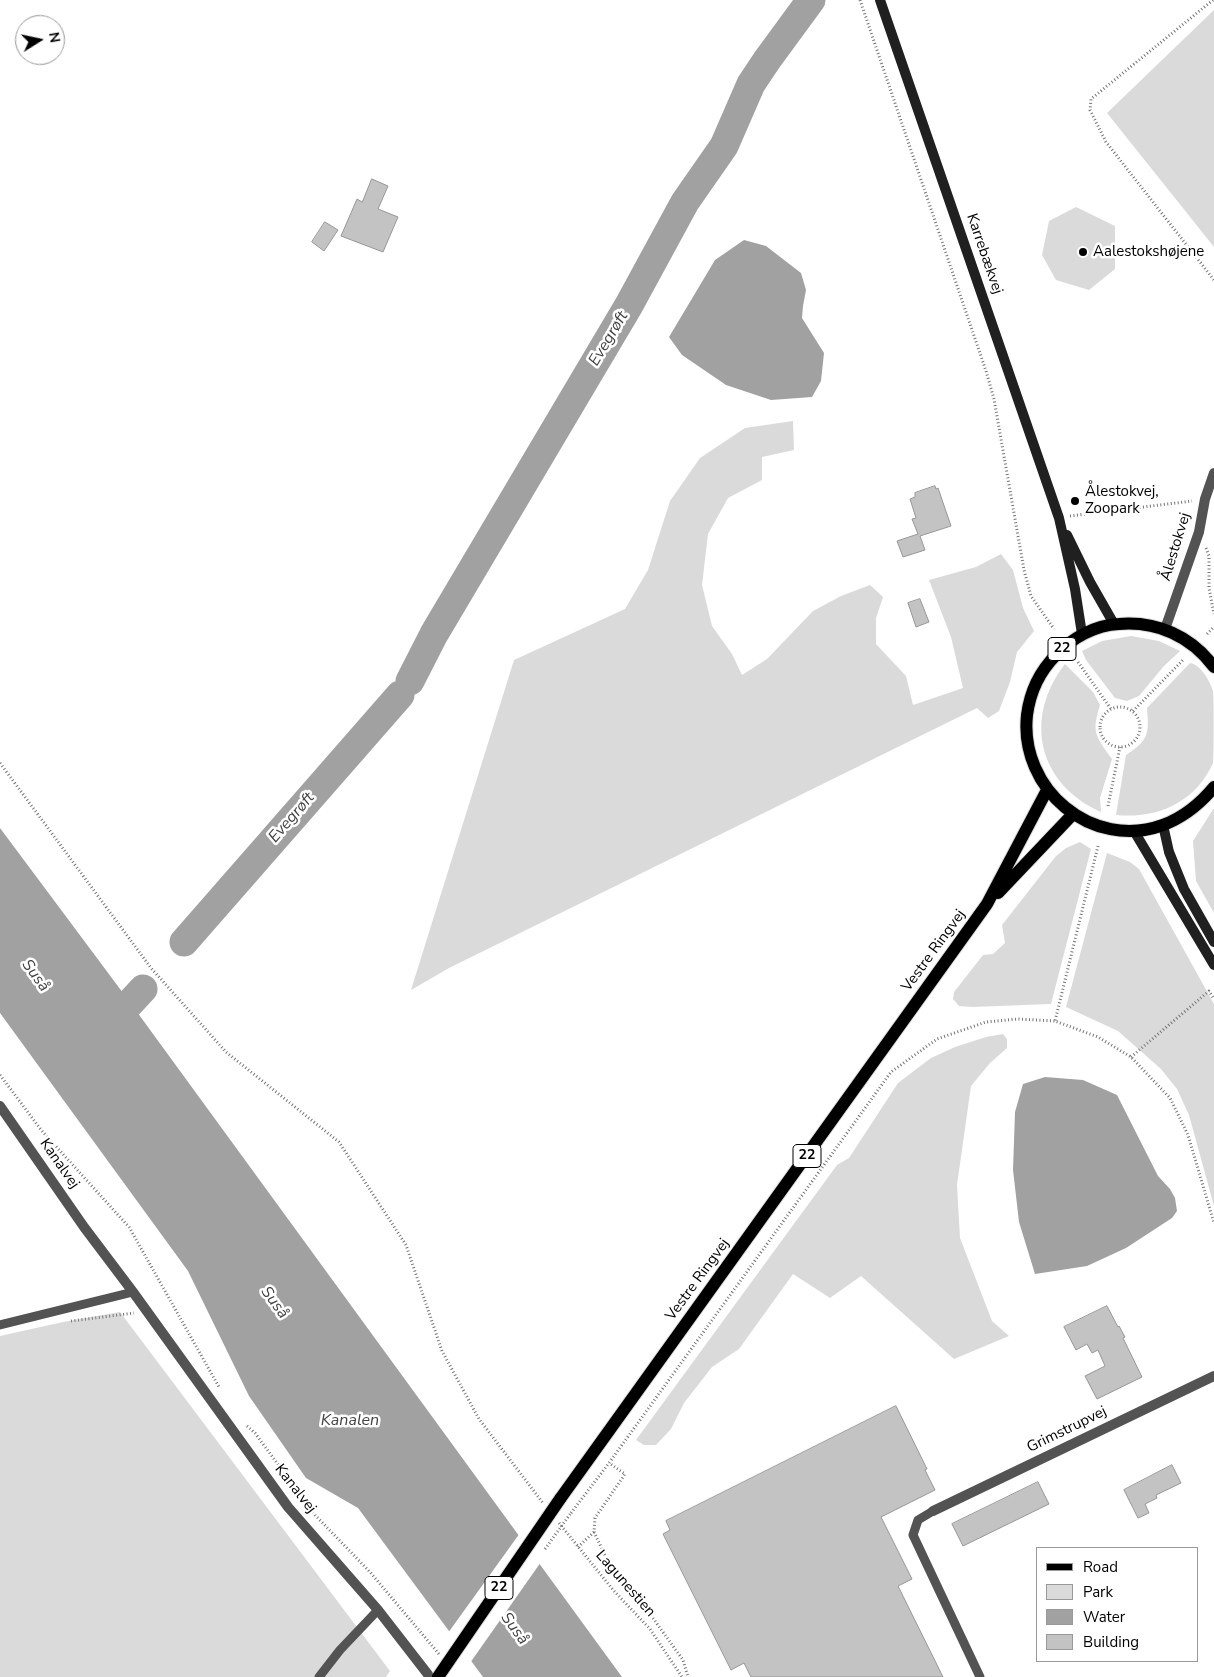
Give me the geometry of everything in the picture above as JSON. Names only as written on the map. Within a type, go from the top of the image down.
[{"type":"main road","name":"Karrebækvej","points":[[880,0],[1059,518],[1075,589],[1082,634]]},
{"type":"main road","name":"Karrebækvej","points":[[1059,518],[1090,582],[1114,624]]},
{"type":"main road","name":"22","points":[[1214,667],[1195,646],[1165,629],[1132,623],[1114,624],[1098,628],[1082,634],[1064,647],[1048,663],[1036,682],[1028,704],[1026,726],[1028,749],[1036,770],[1048,790],[1059,803],[1073,814],[1099,826],[1134,830],[1163,825],[1183,816],[1200,803],[1214,787]]},
{"type":"main road","name":"Vestre Ringvej","points":[[988,904],[1048,790]]},
{"type":"main road","name":"Vestre Ringvej","points":[[438,1677],[560,1499],[988,904],[1073,814]]},
{"type":"main road","points":[[1163,825],[1169,852],[1184,889],[1214,942]]},
{"type":"main road","points":[[1134,830],[1214,965]]},
{"type":"street","name":"Ålestokvej","points":[[1165,629],[1199,532],[1205,499],[1214,473]]},
{"type":"street","name":"Kanalvej","points":[[0,1106],[84,1227],[288,1507],[378,1610],[430,1677]]},
{"type":"street","name":"Grimstrupvej","points":[[933,1511],[1214,1376]]},
{"type":"lane","points":[[0,1325],[133,1292]]},
{"type":"lane","points":[[933,1511],[918,1520],[913,1535],[980,1677]]},
{"type":"lane","points":[[319,1677],[340,1650],[378,1610]]},
{"type":"path","points":[[860,0],[992,390],[1024,570],[1031,596],[1054,628]]},
{"type":"path","points":[[1213,0],[1091,99],[1090,110],[1106,142],[1214,280]]},
{"type":"path","points":[[1059,518],[1080,513],[1205,499]]},
{"type":"path","points":[[1199,532],[1209,556],[1209,588],[1214,614]]},
{"type":"path","points":[[1207,634],[1214,627]]},
{"type":"path","points":[[1133,711],[1183,660]]},
{"type":"path","points":[[1078,662],[1111,708]]},
{"type":"path","points":[[1122,707],[1133,711],[1139,723],[1139,730],[1133,742],[1120,747],[1107,743],[1100,732],[1101,718],[1111,708],[1122,707]]},
{"type":"path","points":[[1108,806],[1120,747]]},
{"type":"path","points":[[0,763],[151,968],[226,1052],[339,1142],[406,1245],[442,1351],[479,1420],[549,1510]]},
{"type":"path","points":[[1054,1021],[1098,846]]},
{"type":"path","points":[[1131,1057],[1209,991],[1214,999]]},
{"type":"path","points":[[570,1513],[609,1463],[891,1072],[938,1039],[986,1022],[1018,1019],[1054,1021],[1098,1036],[1131,1057],[1170,1098],[1188,1135],[1214,1223]]},
{"type":"path","points":[[0,1075],[42,1131],[129,1227],[221,1390]]},
{"type":"path","points":[[63,1322],[147,1312]]},
{"type":"path","points":[[242,1422],[255,1433],[315,1515],[370,1572],[440,1656]]},
{"type":"path","name":"Lagunestien","points":[[609,1463],[625,1474],[595,1518],[594,1532],[578,1547],[614,1591],[650,1629],[682,1677]]},
{"type":"path","points":[[554,1517],[578,1547]]},
{"type":"path","points":[[594,1532],[610,1566],[650,1614],[683,1660],[688,1677]]},
{"type":"green space","points":[[1214,10],[1214,247],[1107,113]]},
{"type":"green space","points":[[1076,207],[1115,226],[1115,269],[1089,290],[1056,280],[1042,255],[1049,221]]},
{"type":"green space","points":[[793,421],[794,450],[762,457],[762,480],[728,498],[708,534],[702,585],[712,626],[732,654],[742,675],[767,659],[813,611],[841,596],[870,585],[883,597],[876,618],[876,644],[906,676],[913,705],[963,688],[951,637],[929,580],[976,567],[1001,554],[1013,570],[1023,608],[1034,631],[1017,652],[1010,682],[999,711],[988,718],[977,708],[449,968],[411,990],[514,660],[625,609],[648,570],[670,501],[700,458],[745,428]]},
{"type":"green space","points":[[1131,636],[1159,641],[1180,651],[1164,666],[1139,696],[1127,701],[1115,698],[1086,660],[1082,651],[1102,641]]},
{"type":"green space","points":[[1190,663],[1201,670],[1213,691],[1213,763],[1196,789],[1173,806],[1146,814],[1116,815],[1126,755],[1139,745],[1146,736],[1148,724],[1147,708]]},
{"type":"green space","points":[[1065,664],[1093,692],[1100,705],[1096,722],[1097,734],[1112,759],[1100,798],[1101,812],[1080,800],[1063,785],[1051,767],[1044,748],[1041,727],[1044,706],[1052,685]]},
{"type":"green space","points":[[1214,808],[1214,913],[1196,881],[1193,841]]},
{"type":"green space","points":[[1080,842],[1091,849],[1051,1004],[959,1006],[953,999],[954,992],[983,955],[993,954],[1005,943],[1002,925],[1056,856],[1066,848]]},
{"type":"green space","points":[[1107,853],[1130,862],[1139,869],[1214,1004],[1214,1206],[1189,1115],[1177,1089],[1161,1069],[1118,1031],[1066,1007]]},
{"type":"green space","points":[[1003,1034],[1007,1039],[1007,1048],[990,1063],[971,1086],[957,1185],[960,1238],[992,1321],[1009,1336],[954,1359],[861,1276],[830,1298],[793,1274],[739,1349],[712,1367],[684,1403],[671,1429],[656,1445],[644,1445],[636,1440],[837,1165],[849,1158],[898,1083],[931,1058],[955,1047],[986,1037]]},
{"type":"green space","points":[[120,1312],[390,1671],[386,1677],[0,1677],[0,1336]]},
{"type":"water","points":[[744,240],[766,246],[801,273],[806,290],[802,318],[824,353],[821,381],[812,397],[771,400],[726,385],[682,355],[669,337],[715,260]]},
{"type":"water","name":"Kanalen","points":[[0,828],[129,1001],[622,1677],[483,1677],[358,1508],[306,1478],[249,1396],[188,1271],[0,1013]]},
{"type":"water","points":[[1045,1077],[1083,1080],[1117,1095],[1158,1176],[1170,1189],[1175,1198],[1177,1211],[1172,1218],[1126,1248],[1087,1266],[1035,1274],[1019,1222],[1013,1170],[1015,1112],[1023,1084]]},
{"type":"pier","points":[[520,1533],[541,1562],[470,1663],[448,1633]]},
{"type":"building","points":[[372,179],[388,186],[378,209],[398,217],[383,252],[341,236],[357,199],[362,202]]},
{"type":"building","points":[[325,222],[338,230],[324,251],[312,242]]},
{"type":"building","points":[[935,486],[936,489],[938,488],[951,526],[920,536],[925,550],[903,557],[897,541],[918,534],[912,519],[916,518],[910,499],[915,497],[915,493]]},
{"type":"building","points":[[920,599],[929,622],[916,627],[908,603]]},
{"type":"building","points":[[1107,1306],[1125,1337],[1123,1338],[1142,1377],[1097,1399],[1085,1376],[1105,1366],[1098,1350],[1092,1353],[1087,1344],[1076,1350],[1064,1327]]},
{"type":"building","points":[[896,1406],[927,1469],[925,1470],[935,1490],[881,1517],[912,1579],[898,1586],[943,1677],[751,1677],[744,1663],[731,1670],[663,1534],[670,1530],[666,1521]]},
{"type":"building","points":[[1172,1465],[1181,1483],[1156,1495],[1157,1498],[1145,1504],[1149,1513],[1138,1518],[1124,1490]]},
{"type":"building","points":[[1038,1482],[1049,1504],[963,1546],[952,1524]]},
{"type":"waterway","name":"Evegrøft","points":[[410,681],[434,634],[629,305],[685,202],[724,146],[751,84],[811,0]]},
{"type":"waterway","name":"Evegrøft","points":[[184,942],[400,695]]},
{"type":"waterway","name":"Evegrøft","points":[[104,1031],[143,989]]},
{"type":"place","name":"Aalestokshøjene","points":[[1083,252]]},
{"type":"place","name":"Ålestokvej, Zoopark","points":[[1075,501]]},
{"type":"water label","name":"Suså","points":[[35,976]]},
{"type":"water label","name":"Suså","points":[[274,1303]]},
{"type":"water label","name":"Suså","points":[[514,1629]]}]
